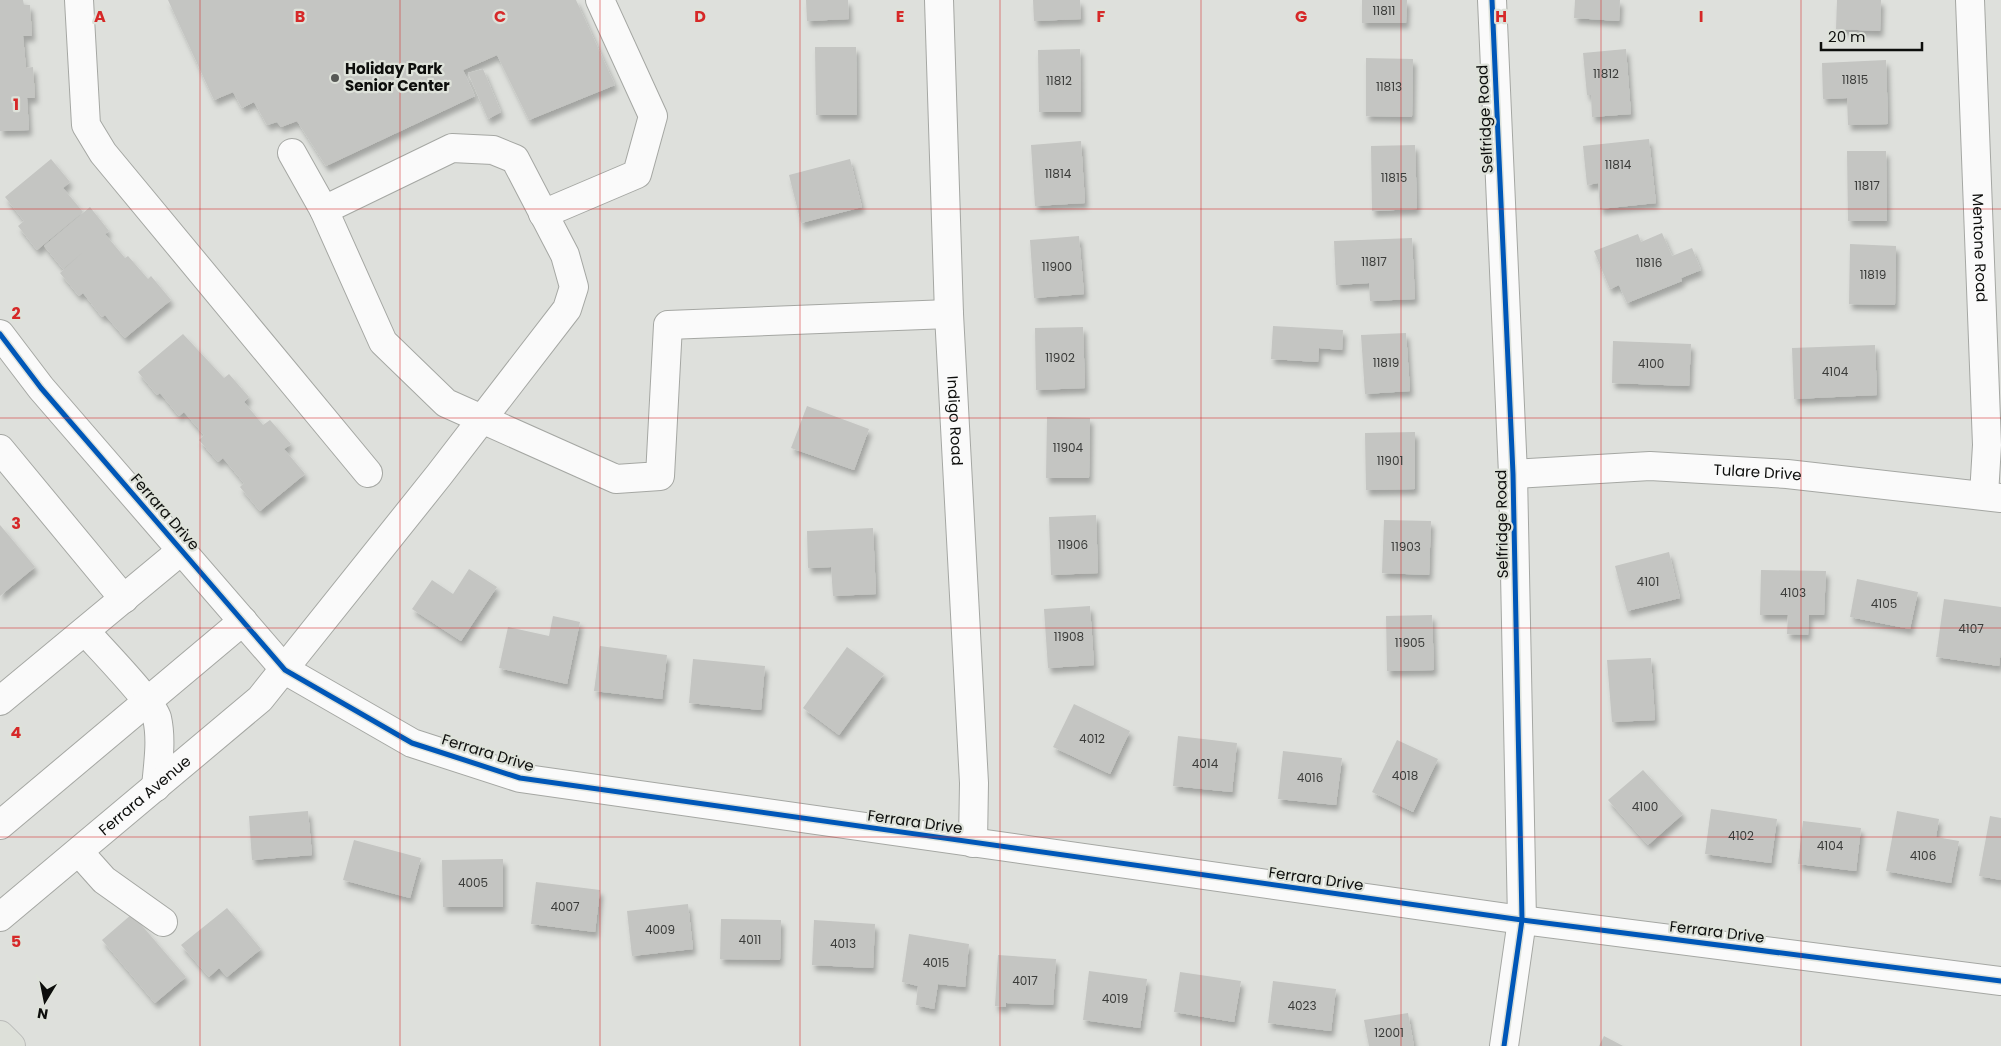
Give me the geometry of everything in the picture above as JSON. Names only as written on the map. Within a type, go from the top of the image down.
[{"type":"main road","points":[[0,1035],[11,1046]]},
{"type":"street","points":[[80,0],[86,125],[103,153],[368,473]]},
{"type":"street","points":[[544,214],[637,174],[654,116],[600,0]]},
{"type":"street","name":"Indigo Road","points":[[939,0],[949,314],[974,783],[973,843]]},
{"type":"street","name":"Selfridge Road","points":[[1492,0],[1513,474],[1522,920],[1504,1046]]},
{"type":"street","name":"Mentone Road","points":[[1970,0],[1987,445],[1992,496]]},
{"type":"street","name":"Ferrara Avenue","points":[[0,917],[260,700],[567,309],[574,287],[565,255],[515,159],[493,150],[452,148],[324,210]]},
{"type":"street","points":[[292,153],[324,210],[383,342],[446,402],[616,479],[660,476],[668,325],[949,314]]},
{"type":"street","name":"Ferrara Drive","points":[[0,334],[41,388],[285,670],[412,743],[520,778],[1522,920],[2001,981]]},
{"type":"street","points":[[0,449],[124,599]]},
{"type":"street","name":"Tulare Drive","points":[[1513,474],[1650,466],[1787,474],[1992,496]]},
{"type":"street","points":[[0,701],[182,550]]},
{"type":"street","points":[[0,825],[243,621]]},
{"type":"street","points":[[85,631],[156,716],[160,741],[156,787]]},
{"type":"street","points":[[79,852],[104,880],[163,922]]},
{"type":"building","points":[[0,0],[23,0],[24,5],[30,5],[32,36],[23,36],[26,68],[33,67],[35,98],[27,98],[29,130],[0,131]]},
{"type":"building","name":"Holiday Park Senior Center","points":[[168,0],[576,0],[615,85],[529,120],[497,55],[463,70],[475,96],[326,166],[297,121],[281,127],[277,122],[267,125],[254,102],[242,108],[233,92],[214,100]]},
{"type":"building","points":[[806,0],[848,0],[849,19],[807,21]]},
{"type":"building","points":[[1033,0],[1080,0],[1081,19],[1034,21]]},
{"type":"building","points":[[1362,0],[1407,0],[1406,23],[1362,23]]},
{"type":"building","points":[[1575,0],[1620,0],[1619,21],[1574,18]]},
{"type":"building","points":[[1837,0],[1881,0],[1880,31],[1836,29]]},
{"type":"building","points":[[815,47],[856,47],[857,115],[816,115]]},
{"type":"building","points":[[1080,49],[1081,112],[1039,112],[1038,50]]},
{"type":"building","points":[[1626,49],[1631,114],[1592,117],[1591,95],[1587,95],[1583,53]]},
{"type":"building","points":[[1366,58],[1413,59],[1412,117],[1366,116]]},
{"type":"building","points":[[1886,60],[1888,124],[1848,125],[1847,98],[1823,99],[1822,63]]},
{"type":"building","points":[[483,69],[501,112],[488,119],[468,73]]},
{"type":"building","points":[[1649,139],[1656,203],[1600,209],[1598,183],[1587,185],[1583,146]]},
{"type":"building","points":[[1081,141],[1085,203],[1035,206],[1031,145]]},
{"type":"building","points":[[1415,145],[1417,209],[1372,211],[1371,146]]},
{"type":"building","points":[[1847,151],[1886,151],[1887,221],[1848,221]]},
{"type":"building","points":[[51,159],[70,182],[63,188],[83,212],[37,250],[18,226],[24,221],[5,197]]},
{"type":"building","points":[[850,159],[862,207],[801,223],[789,175]]},
{"type":"building","points":[[90,207],[109,231],[105,234],[125,258],[128,256],[148,279],[151,276],[171,300],[125,338],[105,315],[102,317],[83,293],[79,296],[60,273],[82,253],[63,269],[44,246]]},
{"type":"building","points":[[1662,233],[1672,256],[1692,248],[1701,270],[1681,278],[1682,281],[1627,303],[1619,285],[1610,289],[1594,251],[1638,234],[1641,242]]},
{"type":"building","points":[[1079,236],[1084,294],[1034,298],[1030,240]]},
{"type":"building","points":[[1412,238],[1415,299],[1370,301],[1369,283],[1336,285],[1334,241]]},
{"type":"building","points":[[1850,244],[1896,246],[1895,305],[1849,304]]},
{"type":"building","points":[[1273,326],[1343,330],[1342,350],[1319,348],[1318,362],[1271,359]]},
{"type":"building","points":[[1083,327],[1085,388],[1036,390],[1035,328]]},
{"type":"building","points":[[1406,333],[1410,391],[1365,394],[1361,335]]},
{"type":"building","points":[[183,334],[224,378],[229,374],[249,397],[244,402],[263,425],[270,420],[291,444],[284,449],[305,474],[260,511],[240,487],[244,483],[223,458],[218,462],[199,440],[204,435],[184,412],[179,416],[160,393],[157,395],[138,372]]},
{"type":"building","points":[[1613,341],[1691,344],[1689,386],[1612,383]]},
{"type":"building","points":[[1875,345],[1877,395],[1794,399],[1792,348]]},
{"type":"building","points":[[807,406],[869,429],[854,470],[791,448]]},
{"type":"building","points":[[1047,417],[1090,418],[1089,478],[1046,478]]},
{"type":"building","points":[[1415,432],[1415,489],[1366,490],[1365,433]]},
{"type":"building","points":[[1096,515],[1098,573],[1051,575],[1049,517]]},
{"type":"building","points":[[1384,520],[1431,521],[1429,575],[1382,573]]},
{"type":"building","points":[[0,525],[35,567],[0,596]]},
{"type":"building","points":[[873,528],[876,594],[833,596],[831,567],[808,568],[807,531]]},
{"type":"building","points":[[1669,552],[1680,598],[1627,611],[1615,566]]},
{"type":"building","points":[[469,569],[497,587],[461,641],[412,609],[432,580],[453,594]]},
{"type":"building","points":[[1761,570],[1826,571],[1824,615],[1809,615],[1808,635],[1787,634],[1788,615],[1760,615]]},
{"type":"building","points":[[1857,579],[1918,592],[1910,629],[1850,617]]},
{"type":"building","points":[[1944,599],[2001,607],[1999,666],[1936,657]]},
{"type":"building","points":[[1090,606],[1094,665],[1048,668],[1044,609]]},
{"type":"building","points":[[1432,615],[1434,670],[1387,671],[1386,616]]},
{"type":"building","points":[[553,616],[580,622],[567,684],[499,668],[508,627],[549,636]]},
{"type":"building","points":[[600,646],[667,655],[662,699],[594,691]]},
{"type":"building","points":[[847,647],[884,674],[839,735],[803,708]]},
{"type":"building","points":[[1651,658],[1655,720],[1612,722],[1607,660]]},
{"type":"building","points":[[693,659],[765,666],[761,710],[689,703]]},
{"type":"building","points":[[1074,704],[1130,731],[1110,774],[1053,747]]},
{"type":"building","points":[[1178,736],[1237,743],[1232,792],[1173,786]]},
{"type":"building","points":[[1397,740],[1438,759],[1413,812],[1372,792]]},
{"type":"building","points":[[1283,751],[1342,758],[1336,805],[1278,799]]},
{"type":"building","points":[[1643,770],[1683,814],[1648,845],[1608,800]]},
{"type":"building","points":[[1711,809],[1777,819],[1771,863],[1705,854]]},
{"type":"building","points":[[308,811],[312,855],[252,860],[249,816]]},
{"type":"building","points":[[1897,811],[1939,819],[1936,837],[1959,841],[1951,883],[1886,871]]},
{"type":"building","points":[[1990,816],[2001,818],[2001,880],[1979,876]]},
{"type":"building","points":[[1803,821],[1861,828],[1856,871],[1798,864]]},
{"type":"building","points":[[354,840],[421,858],[410,898],[343,880]]},
{"type":"building","points":[[503,859],[503,907],[443,907],[442,860]]},
{"type":"building","points":[[536,882],[600,890],[595,932],[531,924]]},
{"type":"building","points":[[688,904],[693,949],[632,956],[627,911]]},
{"type":"building","points":[[227,908],[261,949],[227,977],[219,968],[209,977],[181,945]]},
{"type":"building","points":[[132,914],[186,977],[155,1003],[102,940]]},
{"type":"building","points":[[721,919],[781,920],[780,960],[720,959]]},
{"type":"building","points":[[814,920],[875,924],[873,968],[812,965]]},
{"type":"building","points":[[909,934],[969,944],[965,987],[938,984],[934,1009],[916,1005],[918,986],[902,982]]},
{"type":"building","points":[[998,955],[1056,959],[1053,1005],[1006,1003],[1006,1007],[995,1006]]},
{"type":"building","points":[[1089,971],[1147,979],[1140,1028],[1083,1020]]},
{"type":"building","points":[[1180,972],[1241,981],[1234,1022],[1174,1012]]},
{"type":"building","points":[[1273,981],[1336,989],[1331,1031],[1268,1023]]},
{"type":"building","points":[[1408,1013],[1414,1046],[1369,1046],[1364,1020]]},
{"type":"building","points":[[1604,1036],[1623,1046],[1599,1046]]},
{"type":"cycle path","points":[[1492,0],[1513,474],[1522,920],[1504,1046]]},
{"type":"cycle path","points":[[0,334],[41,388],[285,670],[412,743],[520,778],[1522,920],[2001,981]]},
{"type":"place","name":"Holiday Park Senior Center","points":[[335,78]]}]
